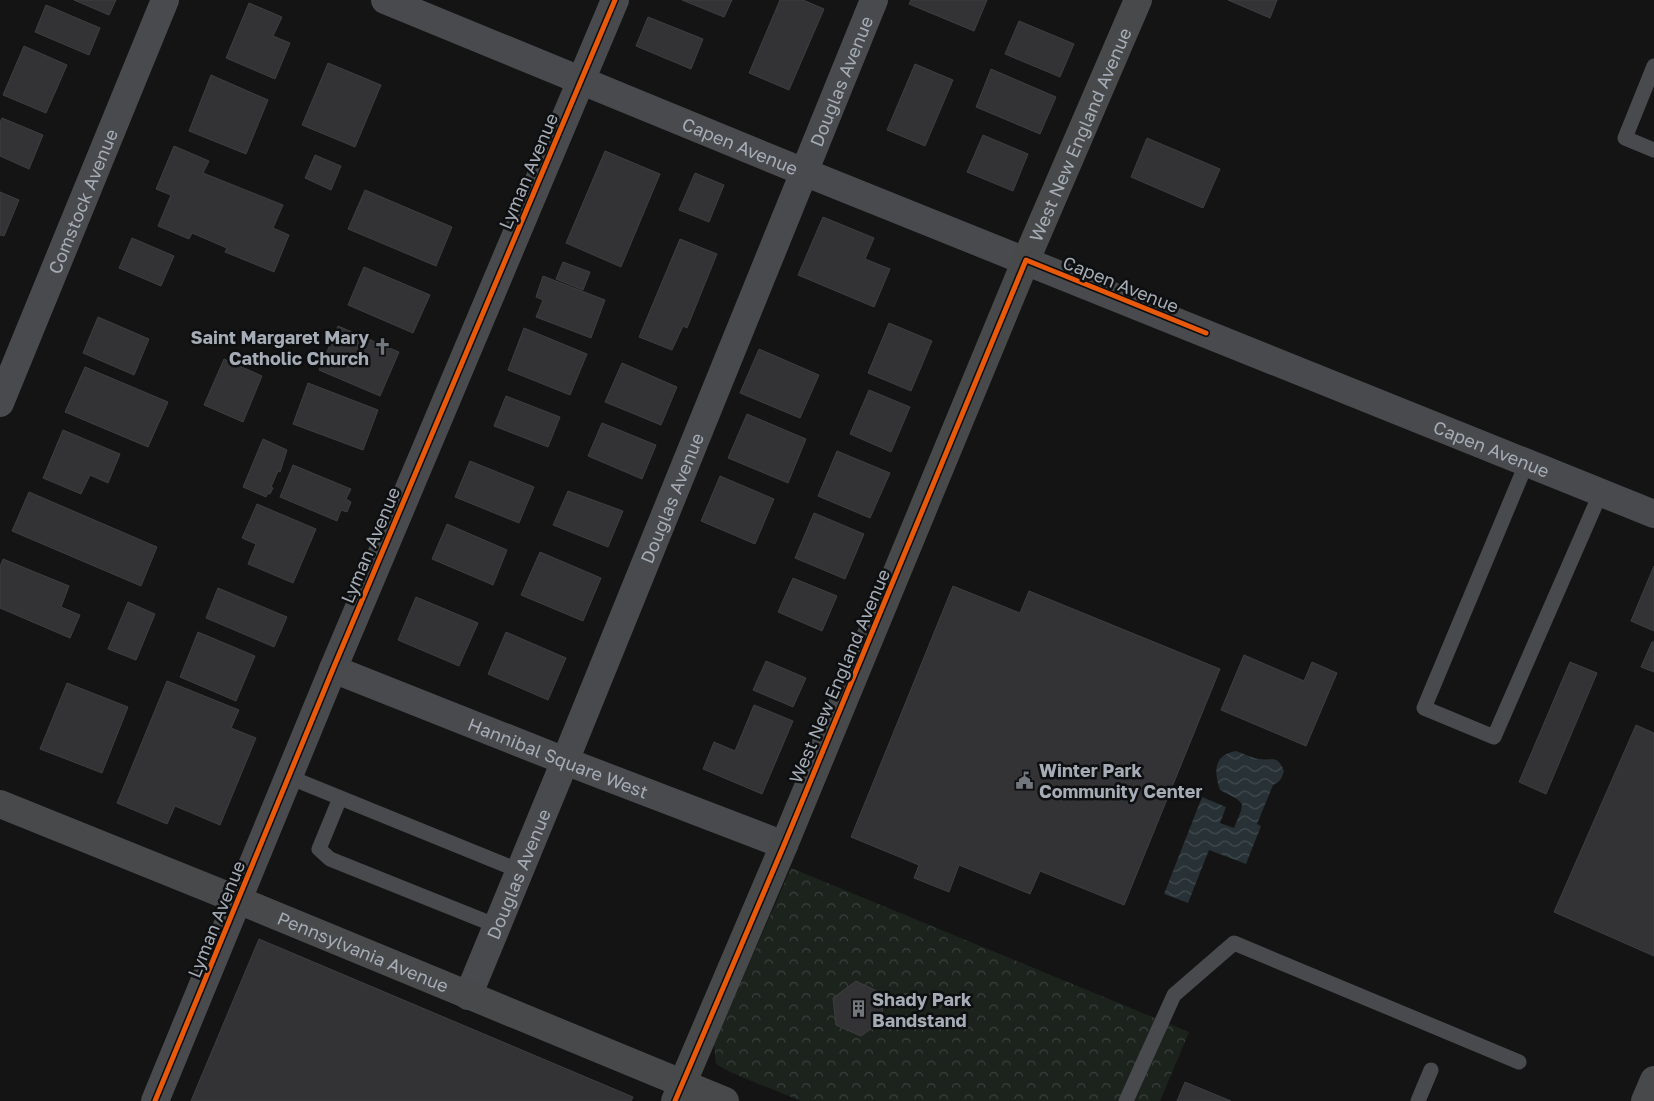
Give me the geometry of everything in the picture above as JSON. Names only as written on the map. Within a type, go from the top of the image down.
[{"type":"street","name":"Comstock Avenue","points":[[0,403],[166,0]]},
{"type":"street","name":"Capen Avenue","points":[[385,0],[804,172],[1654,514]]},
{"type":"street","name":"Lyman Avenue","points":[[155,1101],[333,669],[615,0]]},
{"type":"street","name":"Douglas Avenue","points":[[468,996],[874,0]]},
{"type":"street","name":"West New England Avenue","points":[[678,1092],[784,845],[1026,260],[1138,0]]},
{"type":"street","name":"Hannibal Square West","points":[[333,669],[784,845]]},
{"type":"street","name":"Pennsylvania Avenue","points":[[0,804],[238,900],[468,996],[678,1092],[725,1101]]},
{"type":"street","points":[[1645,1101],[1654,1080]]},
{"type":"lane","points":[[1654,66],[1625,138],[1654,150]]},
{"type":"lane","points":[[1527,462],[1424,708],[1494,737],[1601,492]]},
{"type":"lane","points":[[289,777],[520,871]]},
{"type":"lane","points":[[340,798],[319,850],[330,858],[497,926]]},
{"type":"lane","points":[[1126,1101],[1174,995],[1234,943],[1519,1062]]},
{"type":"lane","points":[[1418,1101],[1431,1070]]},
{"type":"green space","points":[[791,868],[1189,1032],[1160,1101],[801,1101],[730,1072],[716,1064],[714,1044]]},
{"type":"water","points":[[1236,751],[1256,758],[1277,760],[1284,771],[1280,780],[1273,785],[1257,824],[1261,826],[1246,864],[1209,850],[1188,903],[1164,894],[1202,797],[1226,807],[1220,823],[1234,828],[1242,804],[1237,799],[1220,790],[1216,771],[1219,760],[1223,756]]},
{"type":"building","points":[[74,0],[116,0],[109,15]]},
{"type":"building","points":[[682,0],[732,0],[724,17]]},
{"type":"building","points":[[780,0],[803,0],[824,9],[789,90],[749,73]]},
{"type":"building","points":[[911,0],[987,0],[974,31],[909,4]]},
{"type":"building","points":[[1228,0],[1277,0],[1270,18]]},
{"type":"building","points":[[249,3],[282,17],[273,36],[290,43],[275,79],[226,58]]},
{"type":"building","points":[[46,5],[100,28],[89,55],[35,32]]},
{"type":"building","points":[[648,17],[703,39],[691,69],[636,46]]},
{"type":"building","points":[[1019,21],[1074,44],[1060,77],[1005,54]]},
{"type":"building","points":[[24,46],[67,65],[46,113],[3,95]]},
{"type":"building","points":[[328,63],[381,85],[355,147],[302,125]]},
{"type":"building","points":[[915,64],[953,80],[925,146],[887,130]]},
{"type":"building","points":[[991,69],[1056,97],[1040,134],[976,107]]},
{"type":"building","points":[[211,75],[268,100],[246,154],[189,131]]},
{"type":"building","points":[[2,118],[43,135],[29,169],[0,156],[0,122]]},
{"type":"building","points":[[983,135],[1028,154],[1013,191],[967,172]]},
{"type":"building","points":[[1147,138],[1220,169],[1203,208],[1131,177]]},
{"type":"building","points":[[174,146],[209,161],[203,173],[283,205],[273,228],[289,235],[274,272],[225,252],[227,248],[192,233],[189,239],[158,226],[171,195],[156,189]]},
{"type":"building","points":[[605,151],[660,174],[621,267],[566,243]]},
{"type":"building","points":[[315,155],[341,166],[331,190],[305,178]]},
{"type":"building","points":[[695,173],[724,185],[709,222],[679,210]]},
{"type":"building","points":[[365,190],[452,227],[436,266],[348,229]]},
{"type":"building","points":[[0,192],[19,200],[4,236],[0,235]]},
{"type":"building","points":[[823,217],[874,238],[865,259],[890,269],[874,307],[798,275]]},
{"type":"building","points":[[132,238],[174,256],[161,286],[119,268]]},
{"type":"building","points":[[680,239],[717,254],[687,328],[683,326],[672,350],[639,337]]},
{"type":"building","points":[[563,262],[590,272],[583,290],[556,279]]},
{"type":"building","points":[[364,267],[430,295],[413,333],[348,305]]},
{"type":"building","points":[[543,276],[605,300],[591,338],[536,317],[543,300],[536,297]]},
{"type":"building","points":[[98,317],[149,339],[134,375],[83,353]]},
{"type":"building","points":[[889,323],[932,341],[911,391],[868,373]]},
{"type":"building","points":[[338,326],[399,352],[380,396],[319,370]]},
{"type":"building","points":[[524,328],[587,354],[570,395],[508,370]]},
{"type":"building","points":[[759,349],[819,375],[800,418],[740,393]]},
{"type":"building","points":[[224,359],[262,376],[243,422],[204,405]]},
{"type":"building","points":[[622,363],[677,387],[661,425],[605,402]]},
{"type":"building","points":[[85,367],[168,402],[148,447],[65,412]]},
{"type":"building","points":[[308,383],[378,410],[363,450],[293,424]]},
{"type":"building","points":[[869,390],[910,407],[891,452],[850,434]]},
{"type":"building","points":[[506,396],[560,417],[548,447],[494,426]]},
{"type":"building","points":[[747,414],[806,439],[788,483],[728,458]]},
{"type":"building","points":[[602,423],[656,445],[642,479],[588,456]]},
{"type":"building","points":[[63,430],[120,454],[108,483],[90,475],[81,494],[43,478]]},
{"type":"building","points":[[263,439],[287,450],[280,472],[278,471],[271,487],[273,488],[266,497],[243,487]]},
{"type":"building","points":[[837,451],[890,473],[870,518],[818,496]]},
{"type":"building","points":[[470,461],[534,487],[519,523],[455,497]]},
{"type":"building","points":[[293,465],[351,489],[346,499],[351,502],[347,512],[341,510],[337,521],[280,497]]},
{"type":"building","points":[[720,476],[774,499],[755,544],[701,521]]},
{"type":"building","points":[[568,491],[623,511],[608,547],[553,525]]},
{"type":"building","points":[[29,492],[157,547],[141,586],[12,531]]},
{"type":"building","points":[[257,504],[316,529],[293,583],[248,564],[256,544],[242,538]]},
{"type":"building","points":[[814,513],[864,534],[845,579],[795,558]]},
{"type":"building","points":[[447,524],[507,550],[493,585],[432,559]]},
{"type":"building","points":[[540,552],[601,578],[583,621],[521,595]]},
{"type":"building","points":[[3,559],[69,586],[61,607],[80,615],[70,638],[0,608],[0,567]]},
{"type":"building","points":[[1654,566],[1654,631],[1631,621]]},
{"type":"building","points":[[793,578],[837,596],[822,631],[778,612]]},
{"type":"building","name":"Winter Park Community Center","points":[[953,586],[1020,613],[1029,591],[1220,669],[1124,905],[1040,871],[1030,894],[959,865],[949,892],[914,878],[919,865],[851,837]]},
{"type":"building","points":[[218,588],[287,617],[274,647],[206,618]]},
{"type":"building","points":[[416,597],[478,623],[459,666],[398,640]]},
{"type":"building","points":[[128,602],[155,614],[136,660],[108,649]]},
{"type":"building","points":[[198,632],[255,656],[236,701],[180,677]]},
{"type":"building","points":[[506,632],[566,658],[548,700],[488,674]]},
{"type":"building","points":[[1652,642],[1654,642],[1654,672],[1641,667]]},
{"type":"building","points":[[1244,655],[1304,681],[1312,662],[1337,673],[1306,746],[1221,710]]},
{"type":"building","points":[[766,661],[806,678],[793,707],[753,690]]},
{"type":"building","points":[[1570,662],[1597,673],[1546,794],[1519,782]]},
{"type":"building","points":[[167,681],[239,710],[231,728],[256,738],[220,825],[175,806],[167,824],[117,803]]},
{"type":"building","points":[[67,683],[128,707],[102,773],[40,749]]},
{"type":"building","points":[[754,705],[793,721],[762,794],[703,769],[714,742],[735,751]]},
{"type":"building","points":[[1636,725],[1654,733],[1654,956],[1554,912]]},
{"type":"building","points":[[259,939],[633,1097],[631,1101],[191,1101]]},
{"type":"building","name":"Shady Park Bandstand","points":[[856,981],[881,993],[883,1020],[861,1036],[836,1025],[833,998]]},
{"type":"building","points":[[1185,1082],[1231,1101],[1177,1101]]},
{"type":"cycle path","points":[[155,1101],[333,669],[615,0]]},
{"type":"cycle path","points":[[675,1101],[784,845],[1026,260],[1206,333]]},
{"type":"place","name":"Saint Margaret Mary Catholic Church","points":[[383,347]]},
{"type":"place","name":"Winter Park Community Center","points":[[1025,780]]},
{"type":"place","name":"Shady Park Bandstand","points":[[858,1009]]}]
